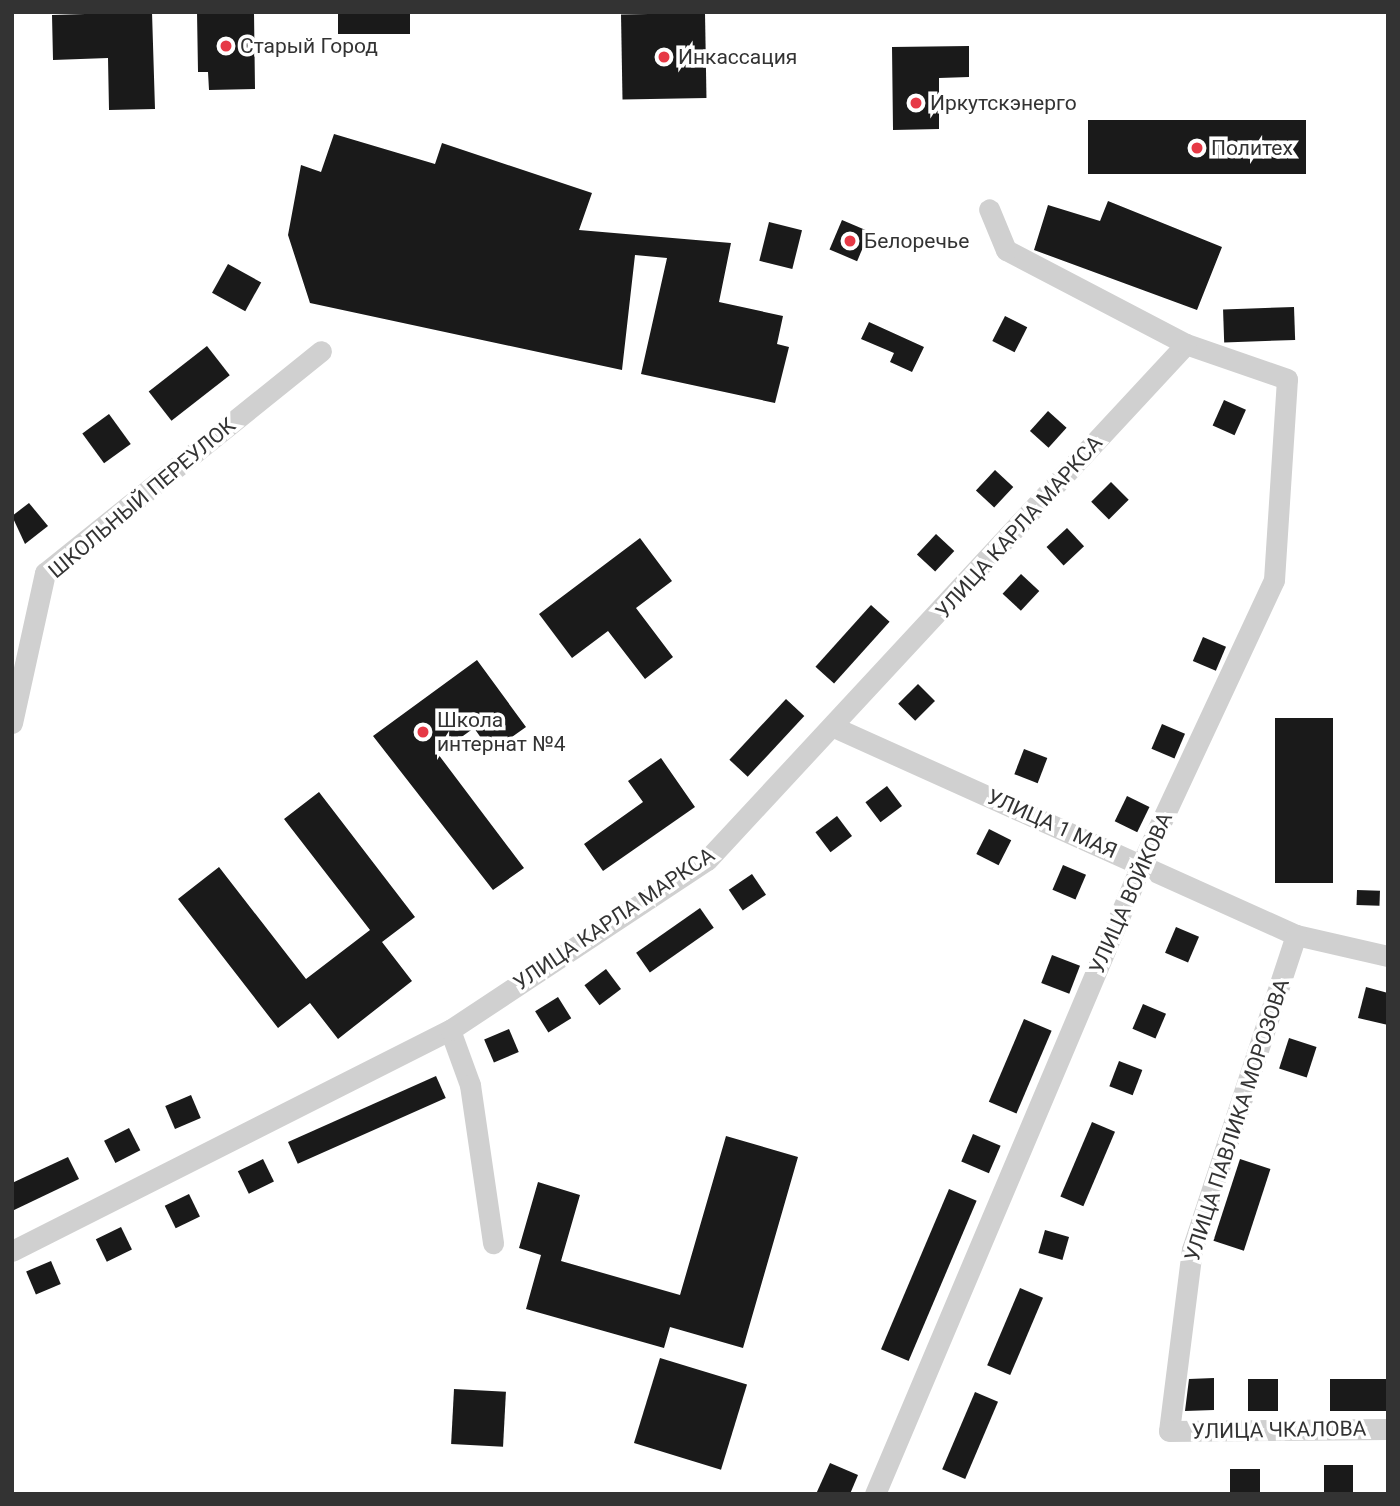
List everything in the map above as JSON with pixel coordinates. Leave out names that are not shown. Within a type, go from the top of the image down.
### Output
[{"type":"street","points":[[989,209],[1006,250],[1186,344]]},
{"type":"street","name":"УЛИЦА КАРЛА МАРКСА","points":[[12,1251],[450,1030],[707,860],[836,728],[1186,344]]},
{"type":"street","name":"УЛИЦА ВОЙКОВА","points":[[875,1494],[1142,863],[1274,580],[1287,379],[1186,344]]},
{"type":"street","name":"ШКОЛЬНЫЙ ПЕРЕУЛОК","points":[[12,723],[45,573],[321,351]]},
{"type":"street","name":"УЛИЦА 1 МАЯ","points":[[836,728],[1142,863],[1296,935],[1388,956]]},
{"type":"street","name":"УЛИЦА ПАВЛИКА МОРОЗОВА","points":[[1170,1431],[1192,1249],[1296,935]]},
{"type":"street","points":[[450,1030],[470,1085],[493,1243]]},
{"type":"street","name":"УЛИЦА ЧКАЛОВА","points":[[1170,1431],[1388,1429]]},
{"type":"building","points":[[152,12],[155,109],[109,110],[108,58],[53,60],[52,15]]},
{"type":"building","name":"Старый Город","points":[[197,12],[254,12],[255,89],[209,90],[208,72],[198,72]]},
{"type":"building","points":[[338,12],[410,12],[410,34],[338,34]]},
{"type":"building","name":"Инкассация","points":[[705,13],[706,98],[622,99],[621,14]]},
{"type":"building","name":"Иркутскэнерго","points":[[969,46],[969,77],[939,78],[939,129],[893,130],[892,47]]},
{"type":"building","name":"Политех","points":[[1088,120],[1306,120],[1306,174],[1088,174]]},
{"type":"building","points":[[334,134],[435,164],[442,143],[592,193],[579,230],[731,243],[719,302],[783,316],[777,344],[789,347],[775,403],[641,374],[667,258],[635,255],[622,370],[310,303],[288,235],[301,165],[321,172]]},
{"type":"building","points":[[1108,201],[1222,247],[1197,310],[1034,250],[1048,205],[1100,221]]},
{"type":"building","name":"Белоречье","points":[[842,220],[870,232],[857,261],[829,249]]},
{"type":"building","points":[[769,222],[802,230],[792,269],[759,261]]},
{"type":"building","points":[[228,264],[261,282],[245,311],[212,293]]},
{"type":"building","points":[[1294,307],[1295,340],[1224,342],[1223,309]]},
{"type":"building","points":[[1005,316],[1027,327],[1015,352],[992,341]]},
{"type":"building","points":[[869,322],[924,347],[912,372],[890,362],[894,353],[861,339]]},
{"type":"building","points":[[207,346],[230,375],[171,421],[149,392]]},
{"type":"building","points":[[1224,400],[1246,410],[1235,435],[1213,426]]},
{"type":"building","points":[[1048,411],[1067,428],[1049,448],[1030,431]]},
{"type":"building","points":[[109,414],[131,444],[104,463],[82,433]]},
{"type":"building","points":[[995,470],[1013,487],[994,508],[976,490]]},
{"type":"building","points":[[1111,482],[1129,500],[1109,519],[1091,502]]},
{"type":"building","points":[[29,503],[48,526],[25,544],[12,516]]},
{"type":"building","points":[[1067,528],[1084,546],[1064,565],[1047,547]]},
{"type":"building","points":[[936,534],[954,551],[935,572],[917,554]]},
{"type":"building","points":[[640,538],[672,581],[636,608],[673,657],[645,679],[608,631],[572,658],[539,614]]},
{"type":"building","points":[[1021,574],[1039,591],[1021,611],[1003,594]]},
{"type":"building","points":[[871,605],[890,622],[834,683],[815,667]]},
{"type":"building","points":[[1203,637],[1226,647],[1216,671],[1193,661]]},
{"type":"building","name":"Школа интернат №4","points":[[477,660],[526,727],[491,752],[474,728],[438,754],[524,868],[493,890],[373,736]]},
{"type":"building","points":[[918,684],[935,701],[915,721],[898,704]]},
{"type":"building","points":[[786,699],[804,716],[748,777],[729,760]]},
{"type":"building","points":[[1275,718],[1333,718],[1333,883],[1275,883]]},
{"type":"building","points":[[1162,724],[1185,734],[1174,759],[1151,749]]},
{"type":"building","points":[[1024,749],[1047,758],[1038,783],[1014,774]]},
{"type":"building","points":[[661,758],[695,807],[603,871],[584,844],[643,802],[628,781]]},
{"type":"building","points":[[887,786],[902,806],[880,822],[865,802]]},
{"type":"building","points":[[319,792],[415,917],[382,942],[412,981],[338,1039],[310,1003],[278,1028],[178,899],[219,867],[306,979],[370,930],[284,819]]},
{"type":"building","points":[[1127,796],[1149,807],[1137,832],[1115,821]]},
{"type":"building","points":[[837,816],[852,836],[830,852],[815,832]]},
{"type":"building","points":[[989,829],[1011,840],[999,865],[976,854]]},
{"type":"building","points":[[1063,865],[1086,875],[1075,900],[1052,890]]},
{"type":"building","points":[[752,874],[766,895],[743,910],[729,890]]},
{"type":"building","points":[[1357,890],[1380,891],[1379,906],[1356,905]]},
{"type":"building","points":[[700,908],[714,928],[650,972],[636,953]]},
{"type":"building","points":[[1176,927],[1199,937],[1188,963],[1165,953]]},
{"type":"building","points":[[1052,955],[1080,966],[1069,994],[1041,983]]},
{"type":"building","points":[[606,969],[621,989],[599,1005],[584,985]]},
{"type":"building","points":[[1366,987],[1388,993],[1388,1025],[1358,1018]]},
{"type":"building","points":[[558,997],[571,1018],[548,1033],[535,1011]]},
{"type":"building","points":[[1143,1004],[1166,1014],[1155,1039],[1132,1029]]},
{"type":"building","points":[[1024,1019],[1052,1031],[1016,1114],[989,1102]]},
{"type":"building","points":[[509,1029],[519,1052],[494,1063],[484,1040]]},
{"type":"building","points":[[1289,1038],[1317,1047],[1307,1077],[1279,1068]]},
{"type":"building","points":[[1119,1061],[1142,1070],[1133,1095],[1109,1086]]},
{"type":"building","points":[[436,1076],[446,1098],[298,1164],[288,1142]]},
{"type":"building","points":[[191,1095],[201,1118],[175,1129],[165,1106]]},
{"type":"building","points":[[1092,1122],[1115,1132],[1083,1206],[1060,1197]]},
{"type":"building","points":[[129,1128],[140,1150],[115,1163],[104,1141]]},
{"type":"building","points":[[973,1134],[1001,1146],[989,1173],[961,1162]]},
{"type":"building","points":[[726,1136],[798,1157],[743,1348],[670,1327],[664,1348],[526,1309],[541,1255],[519,1248],[538,1182],[580,1195],[561,1261],[680,1295]]},
{"type":"building","points":[[68,1157],[79,1179],[12,1211],[12,1183]]},
{"type":"building","points":[[263,1159],[274,1181],[249,1194],[238,1171]]},
{"type":"building","points":[[1240,1159],[1270,1169],[1244,1251],[1213,1241]]},
{"type":"building","points":[[949,1189],[977,1201],[909,1361],[881,1349]]},
{"type":"building","points":[[189,1194],[200,1216],[176,1228],[165,1206]]},
{"type":"building","points":[[121,1227],[132,1249],[107,1262],[96,1239]]},
{"type":"building","points":[[1045,1230],[1069,1237],[1062,1260],[1038,1253]]},
{"type":"building","points":[[51,1261],[61,1284],[36,1295],[26,1272]]},
{"type":"building","points":[[1020,1288],[1043,1298],[1010,1375],[987,1365]]},
{"type":"building","points":[[660,1358],[747,1385],[721,1470],[634,1443]]},
{"type":"building","points":[[1214,1378],[1214,1410],[1185,1411],[1189,1379]]},
{"type":"building","points":[[1248,1379],[1278,1379],[1278,1411],[1248,1411]]},
{"type":"building","points":[[1330,1379],[1388,1379],[1388,1411],[1330,1411]]},
{"type":"building","points":[[454,1389],[506,1392],[503,1447],[451,1444]]},
{"type":"building","points":[[975,1392],[998,1402],[965,1479],[942,1469]]},
{"type":"building","points":[[830,1463],[858,1475],[850,1494],[816,1494]]},
{"type":"building","points":[[1324,1465],[1353,1465],[1353,1494],[1324,1494]]},
{"type":"building","points":[[1230,1469],[1260,1469],[1260,1494],[1230,1494]]},
{"type":"place","name":"Старый Город","points":[[226,46]]},
{"type":"place","name":"Инкассация","points":[[664,57]]},
{"type":"place","name":"Иркутскэнерго","points":[[916,103]]},
{"type":"place","name":"Политех","points":[[1197,148]]},
{"type":"place","name":"Белоречье","points":[[850,241]]},
{"type":"place","name":"Школа интернат №4","points":[[423,732]]}]
